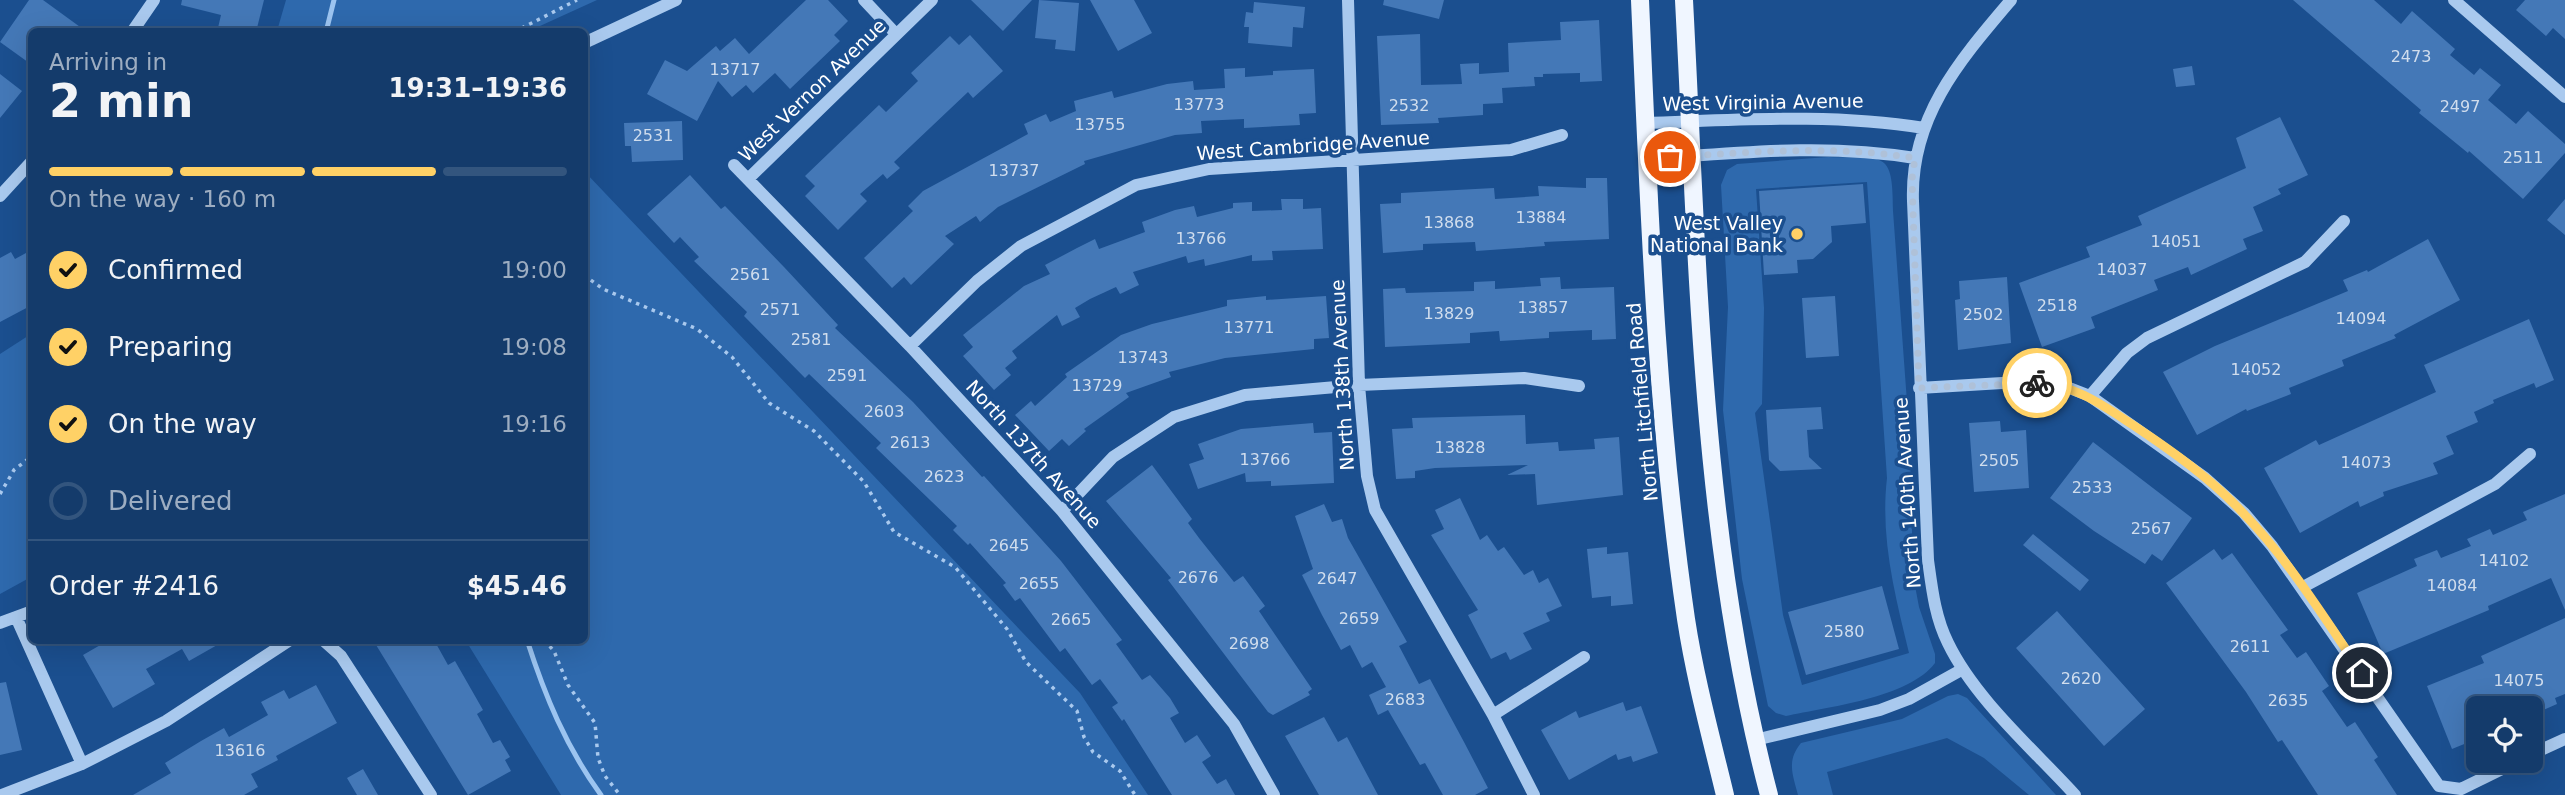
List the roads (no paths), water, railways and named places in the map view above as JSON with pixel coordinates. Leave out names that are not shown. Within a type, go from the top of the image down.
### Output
[{"type":"main road","name":"North Litchfield Road","points":[[1640,0],[1658,369],[1667,466],[1687,621],[1725,795]]},
{"type":"main road","points":[[1684,0],[1715,493],[1734,628],[1755,740],[1769,795]]},
{"type":"street","points":[[135,28],[154,0]]},
{"type":"street","points":[[588,41],[676,0]]},
{"type":"street","points":[[864,0],[896,34]]},
{"type":"street","name":"West Vernon Avenue","points":[[748,179],[932,0]]},
{"type":"street","name":"North 138th Avenue","points":[[1348,0],[1359,385],[1367,477],[1374,510],[1493,715],[1534,795]]},
{"type":"street","name":"North 140th Avenue","points":[[2011,0],[1947,79],[1932,104],[1915,158],[1912,179],[1919,388],[1931,587],[1937,615],[1948,643],[1963,669],[1989,704],[2076,795]]},
{"type":"street","points":[[2454,0],[2565,97]]},
{"type":"street","name":"West Virginia Avenue","points":[[1645,123],[1802,117],[1869,119],[1924,128]]},
{"type":"street","name":"West Cambridge Avenue","points":[[910,346],[977,281],[1021,246],[1136,185],[1209,169],[1511,150],[1562,135]]},
{"type":"street","points":[[1647,159],[1803,148],[1868,150],[1915,158]]},
{"type":"street","name":"North 137th Avenue","points":[[734,164],[910,346],[1062,511],[1234,724],[1274,795]]},
{"type":"street","points":[[0,196],[28,165]]},
{"type":"street","points":[[2090,396],[2127,353],[2147,338],[2305,262],[2344,221]]},
{"type":"street","points":[[1062,511],[1113,457],[1174,417],[1245,395],[1359,385],[1524,378],[1579,386]]},
{"type":"street","points":[[1919,388],[2019,382],[2055,384],[2090,396],[2152,438],[2244,513],[2303,587],[2438,786],[2461,789],[2494,773]]},
{"type":"street","points":[[2303,587],[2495,484],[2529,454]]},
{"type":"street","points":[[0,623],[28,612]]},
{"type":"street","points":[[16,617],[28,644]]},
{"type":"street","points":[[28,644],[82,764]]},
{"type":"street","points":[[2,795],[82,764],[166,721],[284,644]]},
{"type":"street","points":[[327,644],[341,656],[431,795]]},
{"type":"street","points":[[1493,715],[1584,657]]},
{"type":"street","points":[[1755,740],[1880,710],[1909,699],[1963,669]]},
{"type":"street","points":[[2543,749],[2565,739]]},
{"type":"waterway","points":[[327,28],[334,0]]},
{"type":"waterway","points":[[528,644],[558,720],[577,758],[601,795]]},
{"type":"place","name":"West Valley National Bank","points":[[1797,234]]}]
